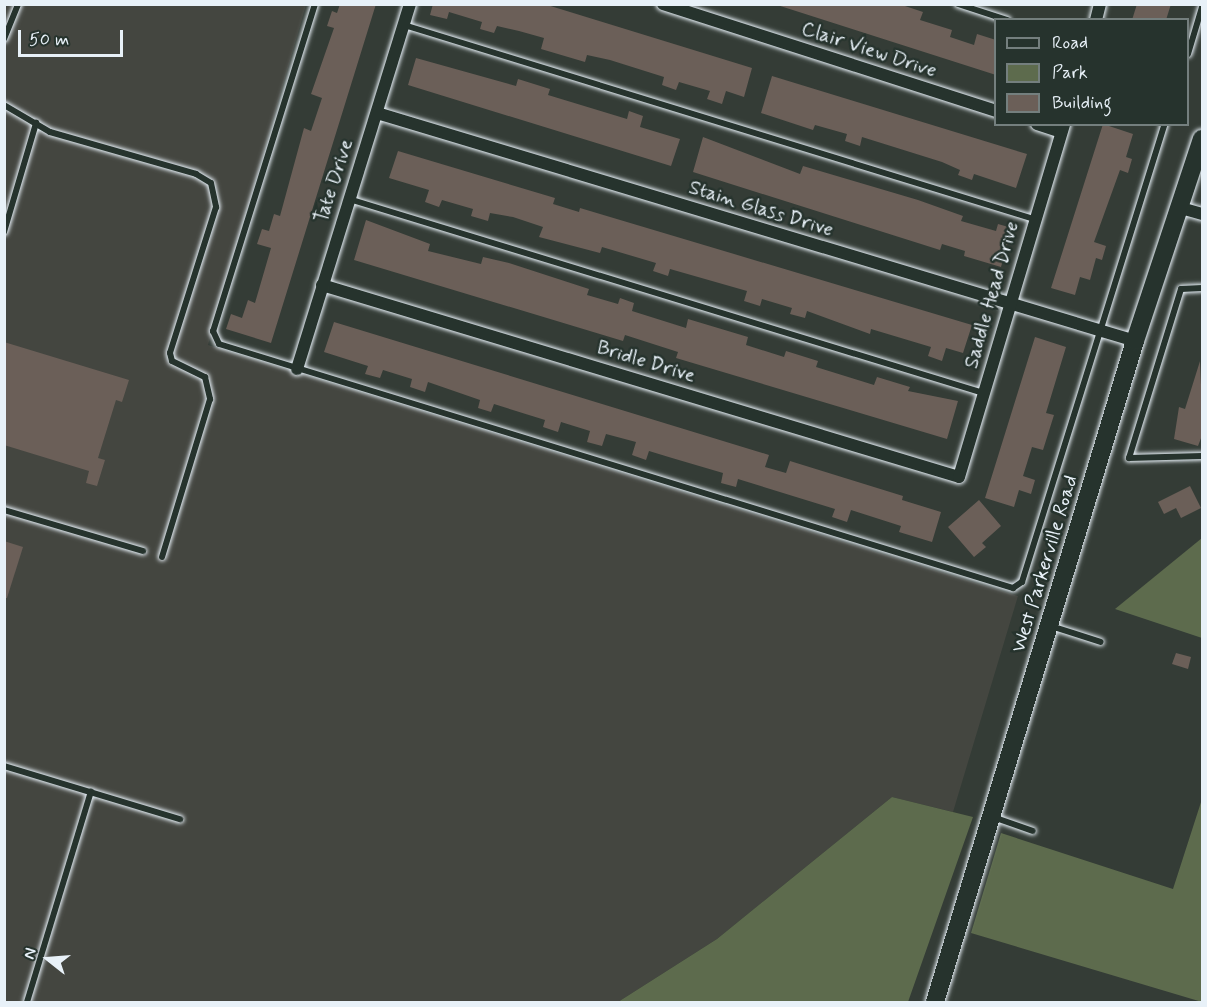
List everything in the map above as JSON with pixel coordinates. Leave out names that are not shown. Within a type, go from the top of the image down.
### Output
[{"type":"main road","name":"West Parkerville Road","points":[[935,1002],[993,817],[1135,341],[1203,139]]},
{"type":"street","name":"Tate Drive","points":[[297,369],[410,4]]},
{"type":"street","name":"Clair View Drive","points":[[663,4],[994,110]]},
{"type":"street","name":"Stain Glass Drive","points":[[377,113],[1135,341]]},
{"type":"street","name":"Saddle Head Drive","points":[[959,477],[1062,128]]},
{"type":"street","points":[[1181,208],[1203,214]]},
{"type":"street","name":"Bridle Drive","points":[[322,285],[959,477]]},
{"type":"lane","points":[[4,39],[18,4]]},
{"type":"lane","points":[[315,4],[213,332],[219,344],[1013,588],[1022,582],[1164,126]]},
{"type":"lane","points":[[958,4],[1001,18]]},
{"type":"lane","points":[[1189,51],[1203,7]]},
{"type":"lane","points":[[404,25],[1034,219]]},
{"type":"lane","points":[[4,105],[68,138],[207,178],[214,192],[216,207],[170,353],[172,361],[205,377],[210,399],[162,557]]},
{"type":"lane","points":[[4,232],[36,123]]},
{"type":"lane","points":[[348,199],[983,393]]},
{"type":"lane","points":[[1203,288],[1181,290],[1129,458],[1203,456]]},
{"type":"lane","points":[[4,510],[143,551]]},
{"type":"lane","points":[[1050,626],[1101,642]]},
{"type":"lane","points":[[4,766],[180,819]]},
{"type":"lane","points":[[27,1002],[91,792]]},
{"type":"lane","points":[[993,817],[1033,831]]},
{"type":"shaded area","points":[[5,5],[306,5],[208,345],[1018,596],[953,812],[892,797],[717,939],[618,1002],[5,1002]]},
{"type":"green space","points":[[1202,538],[1202,638],[1115,609]]},
{"type":"green space","points":[[892,797],[973,817],[908,1002],[618,1002],[717,939]]},
{"type":"green space","points":[[1202,799],[1202,1002],[971,933],[1001,833],[1173,889]]},
{"type":"building","points":[[340,4],[376,4],[271,343],[226,329],[231,314],[242,318],[248,300],[255,303],[271,248],[257,244],[262,229],[269,231],[274,214],[280,216],[304,128],[311,131],[322,98],[311,94],[334,28],[327,26],[332,11],[337,13]]},
{"type":"building","points":[[433,4],[544,4],[752,68],[744,97],[726,91],[722,104],[707,99],[710,91],[679,82],[676,90],[662,85],[664,77],[610,60],[587,55],[585,62],[541,49],[544,38],[497,26],[494,33],[480,29],[482,22],[449,12],[447,19],[430,15]]},
{"type":"building","points":[[774,4],[899,4],[923,12],[920,20],[952,30],[950,37],[974,45],[977,34],[994,39],[994,74]]},
{"type":"building","points":[[1137,4],[1171,4],[1167,18],[1133,18]]},
{"type":"building","points":[[416,58],[516,86],[518,79],[550,89],[548,95],[627,119],[629,111],[643,116],[640,127],[680,139],[671,166],[408,85]]},
{"type":"building","points":[[772,76],[1027,154],[1016,188],[974,174],[972,180],[958,175],[960,170],[942,162],[862,137],[860,146],[845,141],[847,134],[815,125],[813,130],[761,113]]},
{"type":"building","points":[[1102,126],[1133,134],[1126,157],[1132,159],[1128,173],[1120,170],[1094,242],[1106,246],[1102,260],[1096,258],[1090,280],[1080,277],[1075,295],[1051,288]]},
{"type":"building","points":[[703,137],[800,174],[803,166],[918,200],[963,216],[961,221],[996,231],[998,224],[1012,228],[1001,267],[964,256],[965,251],[942,244],[940,250],[693,172]]},
{"type":"building","points":[[398,151],[555,198],[553,204],[579,212],[580,208],[972,325],[963,353],[946,348],[942,361],[928,356],[931,347],[871,329],[870,334],[807,311],[805,318],[790,314],[792,308],[762,299],[760,306],[744,301],[747,291],[670,269],[668,276],[653,271],[656,263],[602,247],[600,253],[539,237],[543,227],[513,217],[490,213],[488,221],[471,216],[473,209],[442,200],[439,207],[425,202],[429,190],[389,178]]},
{"type":"building","points":[[366,220],[430,244],[428,251],[481,264],[483,257],[509,263],[589,289],[587,295],[618,304],[620,298],[634,303],[632,311],[686,328],[688,319],[748,337],[746,345],[784,357],[786,351],[818,361],[816,367],[874,385],[877,377],[910,387],[908,391],[958,401],[947,439],[676,358],[678,352],[625,335],[623,341],[354,260]]},
{"type":"building","points":[[334,322],[769,455],[765,467],[786,473],[790,461],[903,496],[902,500],[941,512],[932,542],[899,532],[901,526],[851,510],[847,522],[832,517],[835,509],[738,479],[736,487],[721,483],[723,473],[649,451],[646,460],[632,455],[636,442],[606,434],[602,446],[587,442],[590,431],[561,422],[558,432],[543,427],[545,420],[494,404],[491,412],[478,408],[480,400],[428,382],[425,392],[410,387],[412,379],[383,370],[380,378],[365,374],[368,366],[324,352]]},
{"type":"building","points":[[1035,337],[1066,347],[1046,413],[1054,415],[1043,450],[1032,447],[1023,476],[1035,480],[1031,494],[1019,490],[1014,507],[985,498]]},
{"type":"building","points":[[4,342],[129,380],[122,402],[116,400],[98,458],[105,460],[97,486],[86,483],[89,471],[4,445]]},
{"type":"building","points":[[1200,361],[1203,433],[1198,446],[1174,439],[1179,407],[1185,409]]},
{"type":"building","points":[[1190,486],[1201,508],[1181,518],[1176,508],[1164,514],[1158,502]]},
{"type":"building","points":[[979,500],[1001,526],[982,543],[986,547],[974,557],[948,527]]},
{"type":"building","points":[[4,541],[23,547],[7,598],[4,598]]},
{"type":"building","points":[[1176,653],[1191,657],[1188,669],[1172,664]]}]
